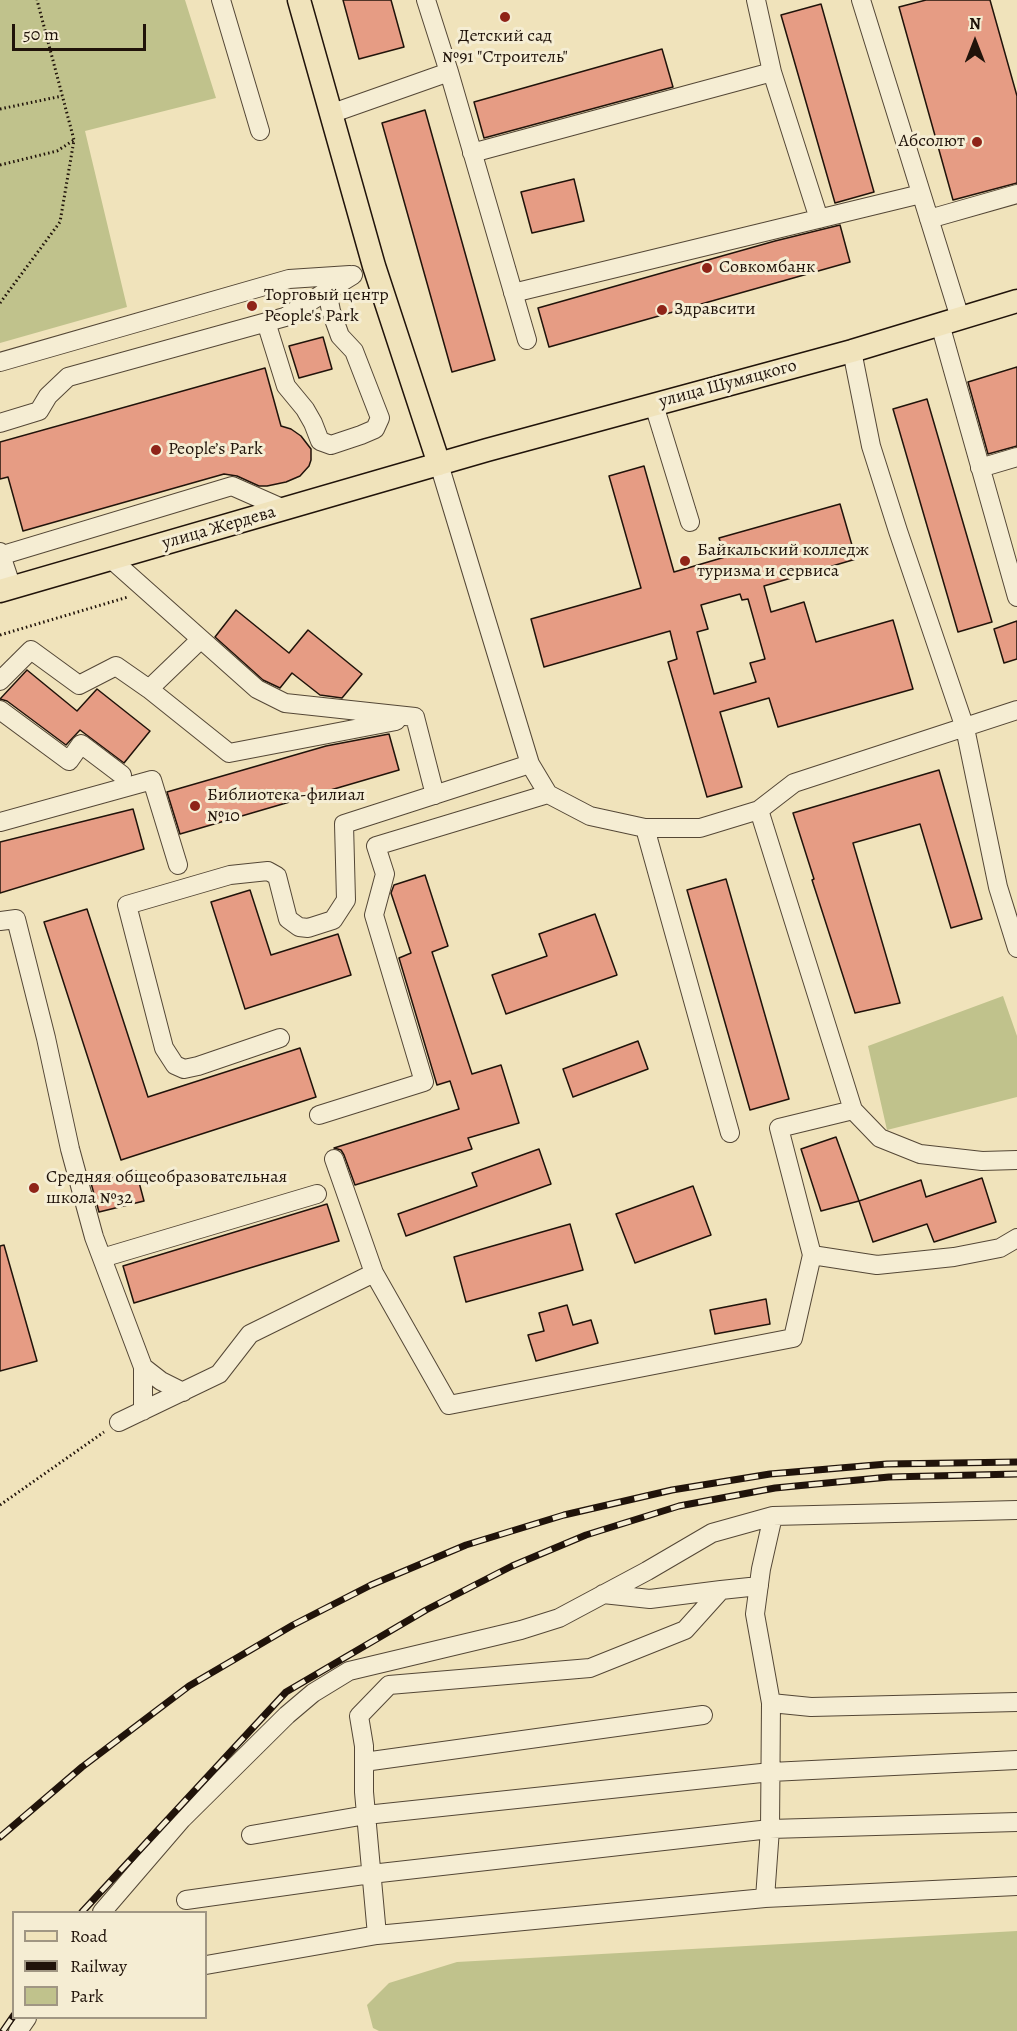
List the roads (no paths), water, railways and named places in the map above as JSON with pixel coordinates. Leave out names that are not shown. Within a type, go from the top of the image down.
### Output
[{"type":"main road","points":[[299,0],[374,266],[438,464]]},
{"type":"main road","name":"улица Шумяцкого","points":[[438,464],[852,351],[1017,301]]},
{"type":"main road","name":"улица Жердева","points":[[6,590],[438,464]]},
{"type":"street","points":[[221,0],[260,131]]},
{"type":"street","points":[[426,0],[527,340]]},
{"type":"street","points":[[756,0],[772,72],[819,219]]},
{"type":"street","points":[[861,0],[929,219],[980,468],[1017,597]]},
{"type":"street","points":[[330,114],[449,72]]},
{"type":"street","points":[[472,153],[772,72]]},
{"type":"street","points":[[513,293],[921,194]]},
{"type":"street","points":[[929,219],[1017,194]]},
{"type":"street","points":[[0,423],[39,411],[48,396],[68,377],[285,317],[353,275],[374,266]]},
{"type":"street","points":[[0,362],[289,279],[353,275]]},
{"type":"street","points":[[266,322],[286,386],[309,416],[320,441],[331,445],[375,429],[380,418],[354,351],[340,336],[327,291]]},
{"type":"street","points":[[852,351],[871,446],[965,729],[998,887],[1017,948]]},
{"type":"street","points":[[654,405],[690,522]]},
{"type":"street","points":[[980,468],[1017,457]]},
{"type":"street","points":[[438,464],[530,764],[548,794],[590,816],[645,828],[700,828],[759,810],[794,783],[1017,711]]},
{"type":"street","points":[[6,590],[0,554],[232,486],[284,508]]},
{"type":"street","points":[[111,559],[257,689],[285,703],[415,717]]},
{"type":"street","points":[[148,689],[201,639]]},
{"type":"street","points":[[0,681],[31,650],[79,685],[116,666],[229,753],[415,717]]},
{"type":"street","points":[[0,710],[69,761],[81,744],[122,775]]},
{"type":"street","points":[[415,717],[435,795]]},
{"type":"street","points":[[280,1038],[198,1066],[184,1069],[175,1065],[164,1048],[127,905],[230,875],[268,871],[277,876],[288,919],[299,927],[308,928],[333,920],[346,900],[344,824],[530,764]]},
{"type":"street","points":[[0,822],[152,780],[178,866]]},
{"type":"street","points":[[319,1115],[424,1082],[374,915],[385,874],[376,846],[548,794]]},
{"type":"street","points":[[759,810],[853,1110],[880,1138],[920,1154],[982,1161],[1017,1160]]},
{"type":"street","points":[[645,828],[730,1133]]},
{"type":"street","points":[[0,921],[16,919],[46,1038],[70,1149],[94,1237],[143,1366],[143,1411]]},
{"type":"street","points":[[333,1158],[374,1273],[449,1405],[794,1338],[812,1255],[779,1128],[853,1110]]},
{"type":"street","points":[[102,1258],[317,1194]]},
{"type":"street","points":[[812,1255],[877,1265],[1000,1248],[1017,1238]]},
{"type":"street","points":[[119,1422],[219,1374],[250,1334],[374,1273]]},
{"type":"street","points":[[143,1366],[161,1381],[183,1392]]},
{"type":"street","points":[[103,1911],[182,1819],[287,1714],[313,1693],[349,1671],[521,1630],[559,1618],[711,1533],[773,1516],[1017,1510]]},
{"type":"street","points":[[765,1898],[770,1829],[771,1703],[755,1614],[773,1516]]},
{"type":"street","points":[[603,1594],[650,1599],[759,1586]]},
{"type":"street","points":[[377,1935],[366,1815],[364,1746],[359,1716],[389,1685],[590,1668],[685,1630],[721,1590]]},
{"type":"street","points":[[771,1703],[811,1707],[1017,1702]]},
{"type":"street","points":[[364,1762],[703,1715]]},
{"type":"street","points":[[251,1835],[366,1815],[771,1772],[1017,1760]]},
{"type":"street","points":[[186,1900],[371,1874],[770,1829],[1017,1822]]},
{"type":"street","points":[[207,1965],[377,1935],[765,1898],[1017,1886]]},
{"type":"railway","points":[[0,1837],[82,1767],[189,1686],[293,1625],[371,1585],[466,1545],[564,1515],[672,1490],[770,1474],[887,1464],[1017,1462]]},
{"type":"railway","points":[[83,1911],[286,1692],[426,1610],[512,1566],[586,1535],[679,1506],[775,1488],[889,1477],[1017,1474]]},
{"type":"railway","points":[[3,2031],[12,2018]]},
{"type":"place","name":"Детский сад №91 \"Строитель\"","points":[[505,17]]},
{"type":"place","name":"Абсолют","points":[[977,142]]},
{"type":"place","name":"Совкомбанк","points":[[707,268]]},
{"type":"place","name":"Торговый центр People's Park","points":[[252,306]]},
{"type":"place","name":"Здравсити","points":[[662,310]]},
{"type":"place","name":"People’s Park","points":[[156,450]]},
{"type":"place","name":"Байкальский колледж туризма и сервиса","points":[[685,561]]},
{"type":"place","name":"Библиотека-филиал №10","points":[[195,806]]},
{"type":"place","name":"Средняя общеобразовательная школа №32","points":[[34,1188]]}]
